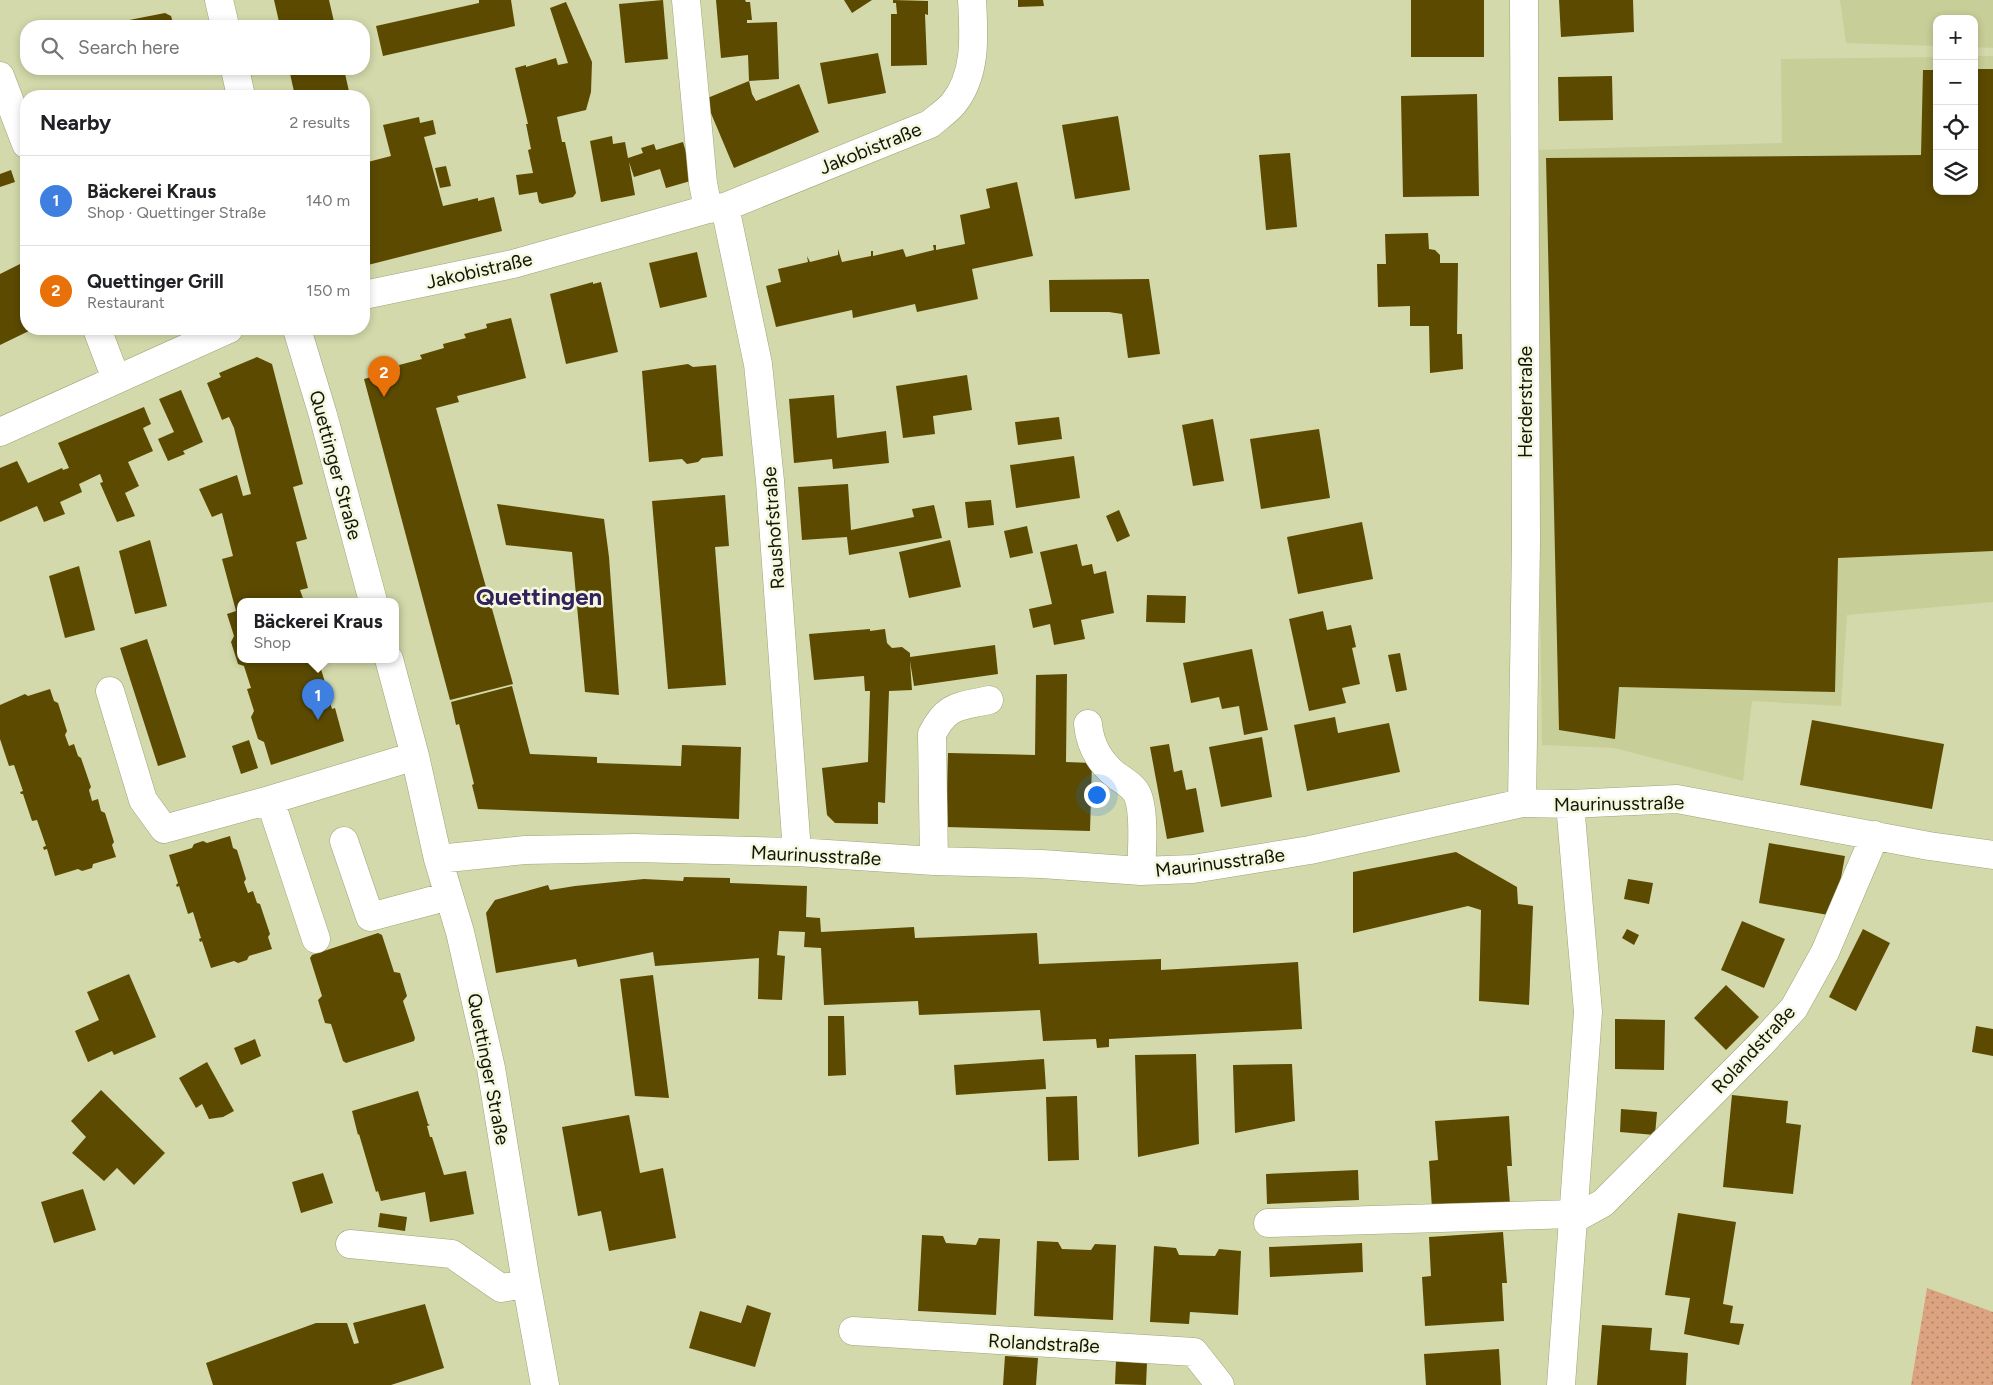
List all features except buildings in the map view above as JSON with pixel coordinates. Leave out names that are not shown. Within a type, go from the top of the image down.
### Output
[{"type":"street","points":[[219,0],[224,20]]},
{"type":"street","points":[[686,0],[703,183],[717,208]]},
{"type":"street","name":"Jakobistraße","points":[[370,295],[513,264],[717,208],[930,124],[953,104],[964,86],[973,56],[972,0]]},
{"type":"street","name":"Herderstraße","points":[[1522,804],[1526,543],[1524,0]]},
{"type":"street","points":[[236,75],[240,90]]},
{"type":"street","points":[[0,76],[20,128]]},
{"type":"street","name":"Raushofstraße","points":[[717,208],[758,364],[770,480],[797,852]]},
{"type":"street","points":[[99,335],[116,379]]},
{"type":"street","points":[[0,432],[215,335]]},
{"type":"street","name":"Quettinger Straße","points":[[299,335],[323,415],[373,598]]},
{"type":"street","name":"Quettinger Straße","points":[[390,663],[415,756],[438,859],[460,932],[491,1068],[526,1284],[545,1385]]},
{"type":"street","points":[[110,691],[143,800],[164,829],[270,800],[415,756]]},
{"type":"street","points":[[934,861],[932,734],[940,719],[952,709],[989,700]]},
{"type":"street","points":[[1088,724],[1089,736],[1098,758],[1131,786],[1138,796],[1142,829],[1141,871]]},
{"type":"street","name":"Maurinusstraße","points":[[438,859],[535,850],[634,848],[797,852],[934,861],[1042,864],[1141,871],[1193,869],[1310,850],[1522,804],[1570,804],[1677,799],[1929,846],[1993,855]]},
{"type":"street","points":[[270,800],[316,939]]},
{"type":"street","points":[[1561,1385],[1588,1012],[1570,804]]},
{"type":"street","name":"Rolandstraße","points":[[1574,1216],[1603,1203],[1760,1045],[1794,1008],[1825,952],[1875,835]]},
{"type":"street","points":[[344,841],[370,917],[449,896]]},
{"type":"street","points":[[1268,1223],[1574,1216]]},
{"type":"street","points":[[350,1244],[452,1254],[501,1288],[526,1284]]},
{"type":"street","name":"Rolandstraße","points":[[853,1331],[1194,1352],[1220,1385]]},
{"type":"shaded area","points":[[1840,0],[1993,0],[1993,48],[1978,47],[1978,15],[1933,15],[1933,46],[1846,43]]},
{"type":"shaded area","points":[[1978,56],[1993,56],[1993,602],[1847,615],[1841,706],[1752,701],[1743,781],[1614,748],[1542,745],[1534,150],[1782,143],[1781,59],[1933,57],[1933,195],[1978,195]]},
{"type":"shaded area","points":[[1927,1288],[1993,1312],[1993,1385],[1911,1385]]},
{"type":"place","name":"Quettinger Grill","points":[[384,397]]},
{"type":"place","name":"Bäckerei Kraus","points":[[318,720]]},
{"type":"district","name":"Quettingen","points":[[539,597]]}]
